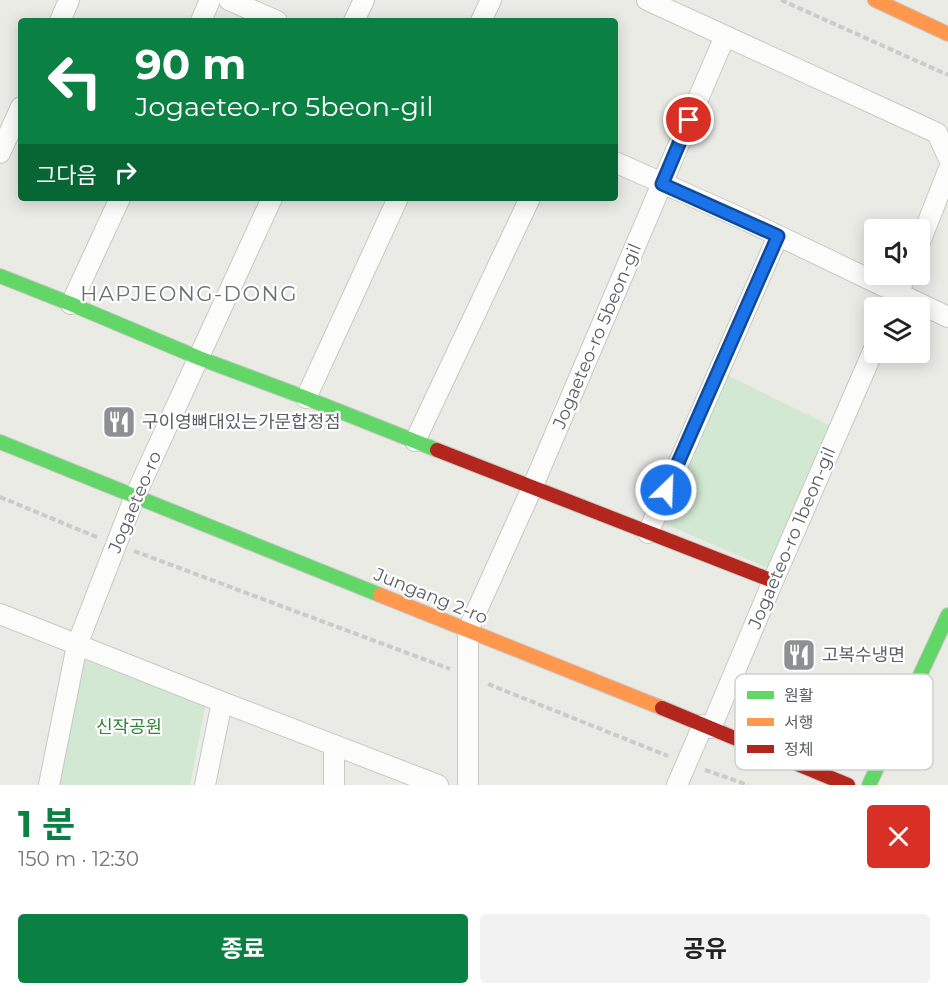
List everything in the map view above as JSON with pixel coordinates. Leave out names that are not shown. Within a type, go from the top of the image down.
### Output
[{"type":"street","points":[[61,18],[69,0]]},
{"type":"street","points":[[202,18],[210,0]]},
{"type":"street","points":[[229,0],[270,18]]},
{"type":"street","points":[[355,18],[363,0]]},
{"type":"street","points":[[482,18],[491,0]]},
{"type":"street","points":[[646,0],[937,133],[948,157]]},
{"type":"street","points":[[875,0],[948,34]]},
{"type":"street","name":"Jogaeteo-ro 5beon-gil","points":[[468,630],[532,488],[725,36]]},
{"type":"street","points":[[0,153],[18,113]]},
{"type":"street","points":[[618,163],[778,236],[889,297]]},
{"type":"street","points":[[929,219],[948,171]]},
{"type":"street","points":[[71,304],[119,201]]},
{"type":"street","name":"Jogaeteo-ro","points":[[49,785],[77,645],[135,496],[271,201]]},
{"type":"street","points":[[306,398],[397,201]]},
{"type":"street","points":[[416,441],[529,201]]},
{"type":"street","points":[[648,533],[778,236]]},
{"type":"street","points":[[0,276],[199,358],[773,581]]},
{"type":"street","points":[[930,311],[948,317]]},
{"type":"street","name":"Jogaeteo-ro 1beon-gil","points":[[677,785],[707,726],[773,581],[868,363]]},
{"type":"street","name":"Jungang 2-ro","points":[[0,442],[735,738]]},
{"type":"street","points":[[0,614],[438,785]]},
{"type":"street","points":[[921,674],[948,615]]},
{"type":"street","points":[[468,630],[468,785]]},
{"type":"street","points":[[205,785],[222,702]]},
{"type":"street","points":[[334,745],[334,785]]},
{"type":"street","name":"Jungang 2-ro","points":[[812,770],[848,785]]},
{"type":"street","points":[[869,785],[876,770]]},
{"type":"path","points":[[781,0],[948,75]]},
{"type":"path","points":[[0,497],[116,544],[468,675],[686,764],[747,785]]},
{"type":"green space","points":[[727,375],[831,426],[770,569],[663,523]]},
{"type":"green space","name":"신작공원","points":[[83,652],[208,692],[190,785],[60,785]]},
{"type":"traffic: fast","points":[[0,276],[199,358],[437,450]]},
{"type":"traffic: fast","points":[[0,442],[380,595]]},
{"type":"traffic: fast","points":[[921,674],[948,615]]},
{"type":"traffic: fast","points":[[869,785],[876,770]]},
{"type":"traffic: slow","points":[[875,0],[948,34]]},
{"type":"traffic: slow","points":[[380,595],[662,708]]},
{"type":"traffic: jam","points":[[437,450],[773,581]]},
{"type":"traffic: jam","points":[[662,708],[735,738]]},
{"type":"traffic: jam","points":[[812,770],[848,785]]},
{"type":"place","name":"구이영뼈대있는가문합정점","points":[[119,422]]},
{"type":"place","name":"고복수냉면","points":[[799,655]]},
{"type":"district","name":"HAPJEONG-DONG","points":[[189,293]]},
{"type":"route","points":[[666,490],[778,236],[662,184],[689,120]]}]
